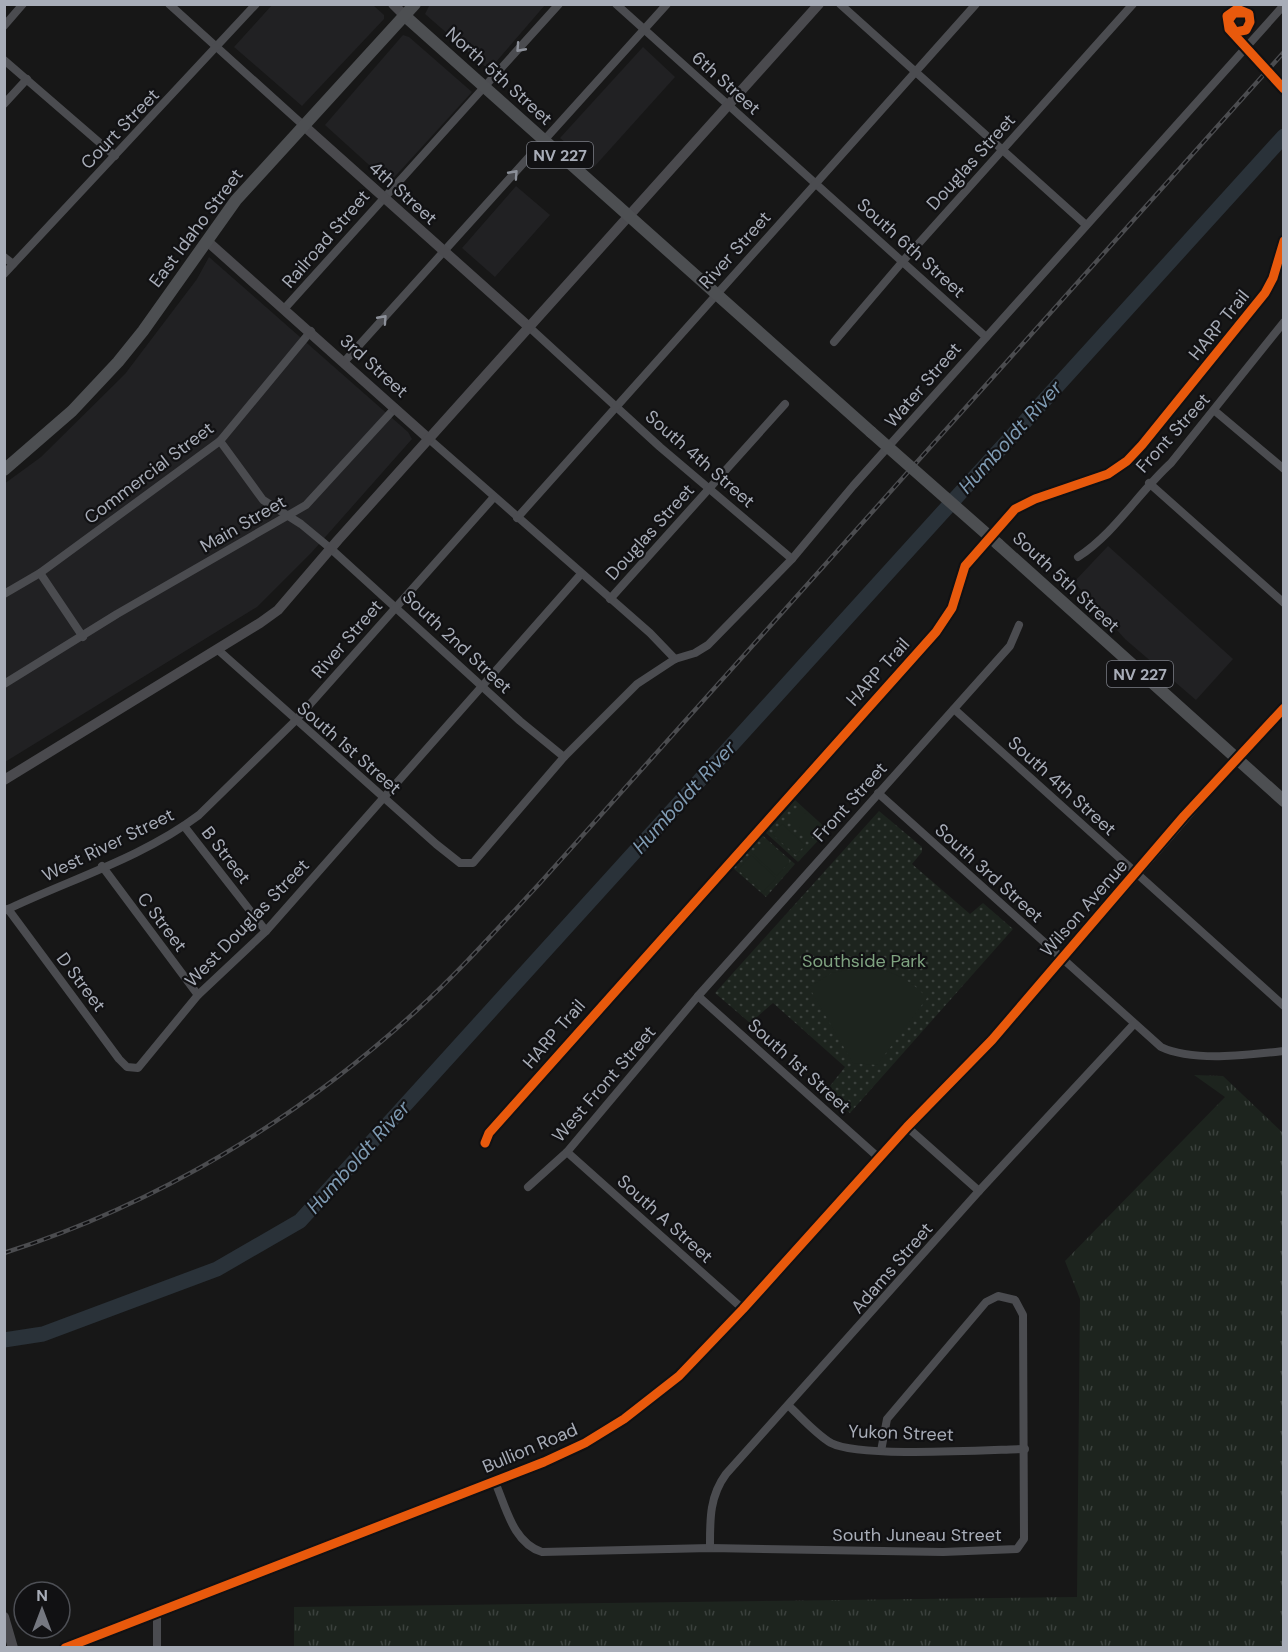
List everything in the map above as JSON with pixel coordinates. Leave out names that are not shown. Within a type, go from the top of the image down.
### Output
[{"type":"main road","name":"East Idaho Street","points":[[4,470],[72,411],[118,362],[143,331],[236,200],[415,4]]},
{"type":"main road","name":"North 5th Street","points":[[405,16],[715,295]]},
{"type":"main road","name":"South 5th Street","points":[[715,295],[998,544],[1235,760],[1284,801]]},
{"type":"street","points":[[4,26],[23,4]]},
{"type":"street","name":"4th Street","points":[[169,4],[616,405]]},
{"type":"street","name":"Court Street","points":[[4,274],[256,4]]},
{"type":"street","name":"North 5th Street","points":[[393,4],[405,16]]},
{"type":"street","name":"Railroad Street","points":[[285,308],[559,4]]},
{"type":"street","name":"6th Street","points":[[616,4],[815,183]]},
{"type":"street","points":[[344,362],[667,4]]},
{"type":"street","points":[[4,780],[278,610],[330,548],[819,4]]},
{"type":"street","points":[[840,4],[1086,225]]},
{"type":"street","name":"River Street","points":[[517,518],[976,4]]},
{"type":"street","name":"Douglas Street","points":[[834,342],[903,261],[1133,4]]},
{"type":"street","name":"Water Street","points":[[465,864],[473,863],[480,856],[564,757],[637,684],[675,659],[695,653],[708,645],[792,559],[986,337],[1284,5]]},
{"type":"street","points":[[4,60],[115,156]]},
{"type":"street","points":[[4,104],[27,79]]},
{"type":"street","name":"South 6th Street","points":[[815,183],[986,337]]},
{"type":"street","name":"3rd Street","points":[[207,241],[311,331],[517,518]]},
{"type":"street","points":[[4,257],[13,264]]},
{"type":"street","name":"Front Street","points":[[1078,556],[1100,543],[1149,483],[1171,464],[1284,322]]},
{"type":"street","name":"Commercial Street","points":[[4,594],[40,573],[220,441],[311,331]]},
{"type":"street","name":"Douglas Street","points":[[610,599],[785,404]]},
{"type":"street","name":"South 4th Street","points":[[616,405],[709,490],[792,559]]},
{"type":"street","name":"Main Street","points":[[5,683],[160,588],[290,516],[325,487],[395,408]]},
{"type":"street","points":[[1215,411],[1284,469]]},
{"type":"street","name":"South 2nd Street","points":[[220,441],[264,500],[290,516],[330,548],[564,757]]},
{"type":"street","points":[[1149,483],[1284,603]]},
{"type":"street","name":"River Street","points":[[295,721],[494,497]]},
{"type":"street","points":[[517,518],[675,659]]},
{"type":"street","points":[[40,573],[83,637]]},
{"type":"street","name":"Douglas Street","points":[[384,797],[581,574]]},
{"type":"street","name":"Front Street","points":[[698,996],[1010,646],[1019,625]]},
{"type":"street","name":"South 1st Street","points":[[217,649],[295,721],[436,844],[465,864]]},
{"type":"street","name":"Wilson Avenue","points":[[907,1127],[992,1040],[1137,874],[1184,816],[1284,708]]},
{"type":"street","name":"South 4th Street","points":[[954,709],[1284,1006]]},
{"type":"street","name":"West River Street","points":[[6,910],[184,826],[295,721]]},
{"type":"street","name":"South 3rd Street","points":[[878,793],[1161,1047],[1181,1054],[1284,1051]]},
{"type":"street","name":"West Douglas Street","points":[[133,1070],[138,1068],[198,995],[266,931],[384,797]]},
{"type":"street","name":"B Street","points":[[184,826],[266,931]]},
{"type":"street","name":"C Street","points":[[102,866],[198,995]]},
{"type":"street","name":"D Street","points":[[6,910],[119,1059],[133,1070]]},
{"type":"street","name":"South 1st Street","points":[[698,996],[879,1158]]},
{"type":"street","name":"West Front Street","points":[[528,1187],[567,1152],[698,996]]},
{"type":"street","name":"Adams Street","points":[[710,1548],[710,1508],[720,1483],[979,1191],[1134,1024]]},
{"type":"street","points":[[907,1127],[979,1191]]},
{"type":"street","name":"Bullion Road","points":[[65,1647],[495,1482],[585,1443],[646,1404],[679,1376],[743,1309],[907,1127]]},
{"type":"street","name":"South A Street","points":[[567,1152],[743,1309]]},
{"type":"street","name":"South Juneau Street","points":[[495,1482],[519,1536],[532,1549],[542,1552],[710,1548],[943,1552],[1017,1550],[1024,1539],[1025,1449],[1023,1315],[1015,1300],[998,1296],[986,1302],[887,1419],[881,1451]]},
{"type":"street","name":"Yukon Street","points":[[789,1406],[830,1442],[844,1448],[881,1451],[1025,1449]]},
{"type":"street","points":[[158,1613],[158,1647]]},
{"type":"street","points":[[4,1617],[13,1647]]},
{"type":"shaded area","points":[[430,4],[545,5],[489,70],[425,14]]},
{"type":"shaded area","points":[[272,5],[373,5],[384,15],[384,19],[302,106],[234,47]]},
{"type":"shaded area","points":[[403,35],[409,37],[472,92],[389,183],[325,125]]},
{"type":"shaded area","points":[[643,47],[675,77],[594,167],[560,138]]},
{"type":"shaded area","points":[[516,186],[550,215],[495,277],[462,248]]},
{"type":"shaded area","points":[[209,257],[408,432],[412,439],[312,552],[257,607],[5,762],[4,484],[41,457],[125,374],[197,279]]},
{"type":"shaded area","points":[[1108,546],[1233,659],[1196,700],[1125,639],[1074,582]]},
{"type":"green space","points":[[795,800],[828,830],[798,862],[766,833]]},
{"type":"green space","points":[[798,807],[821,827],[811,838],[788,817]]},
{"type":"green space","name":"Southside Park","points":[[879,811],[922,847],[922,852],[912,864],[970,914],[983,903],[1013,929],[850,1113],[826,1091],[845,1067],[773,1003],[750,1023],[715,993]]},
{"type":"green space","points":[[782,824],[805,845],[796,855],[773,835]]},
{"type":"green space","points":[[762,835],[795,864],[766,897],[733,868]]},
{"type":"green space","points":[[766,839],[790,861],[777,876],[752,853]]},
{"type":"green space","points":[[751,855],[776,878],[763,892],[738,870]]},
{"type":"green space","points":[[861,967],[880,969],[897,975],[927,998],[877,1065],[853,1063],[809,987],[832,973]]},
{"type":"green space","points":[[1194,1075],[1223,1076],[1283,1133],[1283,1647],[294,1647],[294,1607],[1077,1597],[1080,1299],[1065,1261],[1225,1097]]},
{"type":"waterway","name":"Humboldt River","points":[[4,1340],[43,1334],[217,1269],[300,1221],[1284,136]]},
{"type":"railway","points":[[4,1253],[117,1210],[224,1154],[324,1087],[371,1050],[432,996],[540,883],[1284,52]]},
{"type":"cycle path","points":[[1245,13],[1234,13],[1228,21],[1235,32],[1246,30],[1250,22],[1249,14],[1237,9],[1227,16],[1229,29],[1284,89]]},
{"type":"cycle path","name":"HARP Trail","points":[[485,1143],[489,1133],[936,632],[952,608],[965,566],[1015,509],[1035,499],[1108,474],[1127,461],[1142,445],[1265,293],[1273,278],[1284,241]]},
{"type":"cycle path","points":[[65,1648],[544,1462],[585,1443],[624,1419],[679,1376],[743,1309],[907,1127],[992,1040],[1184,816],[1284,708]]}]
